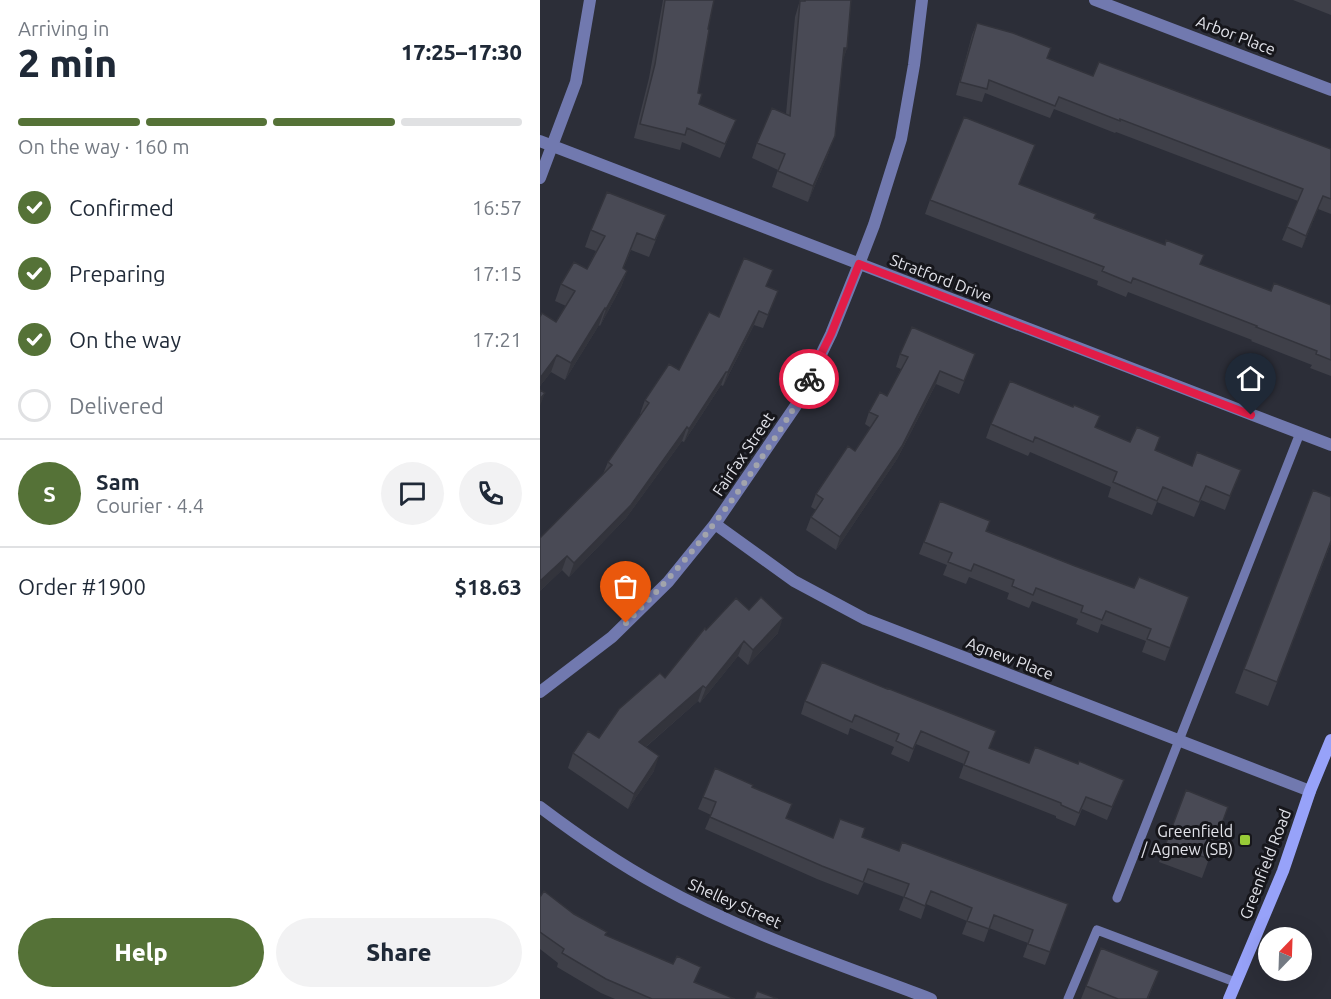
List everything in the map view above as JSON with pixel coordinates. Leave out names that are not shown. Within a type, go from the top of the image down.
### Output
[{"type":"main road","name":"Greenfield Road","points":[[1229,999],[1283,871],[1310,791],[1328,754],[1331,740]]},
{"type":"street","points":[[540,178],[576,82],[590,0]]},
{"type":"street","name":"Fairfax Street","points":[[540,692],[612,637],[668,582],[715,524],[797,404],[831,334],[859,264],[901,139],[922,0]]},
{"type":"street","name":"Arbor Place","points":[[1095,0],[1331,90]]},
{"type":"street","name":"Stratford Drive","points":[[540,141],[1331,445]]},
{"type":"street","name":"Agnew Place","points":[[715,524],[795,581],[865,618],[920,642],[1310,791]]},
{"type":"street","name":"Shelley Street","points":[[540,807],[617,861],[711,912],[760,934],[931,999]]},
{"type":"lane","points":[[1118,898],[1300,434]]},
{"type":"lane","points":[[1068,999],[1097,930],[1235,982]]},
{"type":"building","points":[[665,0],[714,0],[698,93],[702,94],[699,104],[736,120],[725,144],[687,128],[685,135],[640,124],[655,64]]},
{"type":"building","points":[[851,0],[835,136],[813,186],[778,171],[785,154],[757,143],[772,108],[790,116],[800,1]]},
{"type":"building","points":[[977,23],[1013,33],[1051,48],[1047,58],[1093,76],[1099,62],[1331,149],[1331,199],[1323,196],[1306,236],[1287,227],[1303,189],[1059,97],[1055,106],[989,80],[987,89],[960,82]]},
{"type":"building","points":[[964,117],[1035,145],[1019,184],[1096,214],[1094,218],[1165,245],[1166,240],[1204,255],[1200,264],[1271,291],[1274,283],[1331,305],[1331,360],[1316,354],[1317,351],[1257,326],[1133,278],[1131,283],[1102,271],[1104,267],[930,200]]},
{"type":"building","points":[[607,192],[666,215],[655,240],[637,233],[623,268],[627,271],[606,309],[571,363],[557,355],[540,378],[540,317],[542,313],[556,322],[575,291],[561,284],[574,262],[587,269],[605,236],[591,230]]},
{"type":"building","points":[[744,258],[773,270],[766,286],[778,291],[768,315],[759,311],[728,372],[689,429],[687,427],[631,505],[574,563],[567,556],[540,581],[540,538],[612,465],[608,462],[649,403],[645,400],[669,364],[679,370],[709,312],[719,317]]},
{"type":"building","points":[[912,327],[975,354],[964,381],[940,371],[902,446],[840,537],[811,517],[823,499],[816,494],[848,446],[855,451],[878,416],[869,412],[880,392],[887,396],[908,357],[900,354]]},
{"type":"building","points":[[1010,381],[1100,416],[1095,427],[1130,442],[1137,427],[1160,437],[1155,450],[1192,466],[1197,452],[1241,470],[1230,496],[1206,486],[1199,502],[1163,487],[1157,501],[1113,482],[1117,472],[1035,437],[1033,442],[991,424]]},
{"type":"building","points":[[1313,490],[1331,497],[1331,541],[1277,682],[1244,669]]},
{"type":"building","points":[[940,501],[990,521],[986,531],[1075,566],[1134,588],[1139,577],[1189,597],[1170,648],[1147,639],[1151,629],[1106,611],[1102,620],[1081,612],[1083,606],[1036,588],[1033,595],[1012,586],[1014,580],[974,564],[971,571],[948,562],[952,553],[924,542]]},
{"type":"building","points":[[761,597],[783,618],[753,650],[744,641],[706,688],[703,686],[639,742],[659,756],[634,794],[573,753],[588,731],[599,738],[619,709],[660,673],[665,678],[705,628],[706,630],[736,598],[749,610]]},
{"type":"building","points":[[822,662],[996,731],[989,748],[1029,763],[1035,747],[1078,764],[1079,761],[1124,780],[1112,807],[1086,797],[1079,813],[1061,803],[964,765],[969,752],[921,731],[913,749],[896,741],[899,734],[855,715],[852,722],[805,701]]},
{"type":"building","points":[[715,768],[792,804],[786,818],[833,838],[840,819],[865,828],[862,837],[899,851],[902,842],[1068,904],[1050,952],[1028,944],[1033,930],[994,915],[989,929],[967,921],[972,908],[931,891],[925,906],[904,897],[909,884],[868,869],[863,882],[710,817],[716,802],[703,797]]},
{"type":"building","points":[[1186,790],[1228,807],[1209,859],[1166,843]]},
{"type":"building","points":[[544,891],[574,914],[607,932],[605,935],[673,964],[677,956],[701,967],[694,982],[735,999],[652,999],[606,979],[562,953],[564,949],[540,932],[540,897]]},
{"type":"building","points":[[1101,948],[1159,971],[1147,999],[1118,999],[1086,986]]},
{"type":"building","points":[[757,991],[778,999],[754,999]]},
{"type":"way so far","points":[[626,623],[668,582],[715,524],[797,404],[809,379]]},
{"type":"place","name":"Greenfield / Agnew (SB)","points":[[1245,840]]},
{"type":"route","points":[[809,379],[831,334],[859,264],[1251,415]]}]
